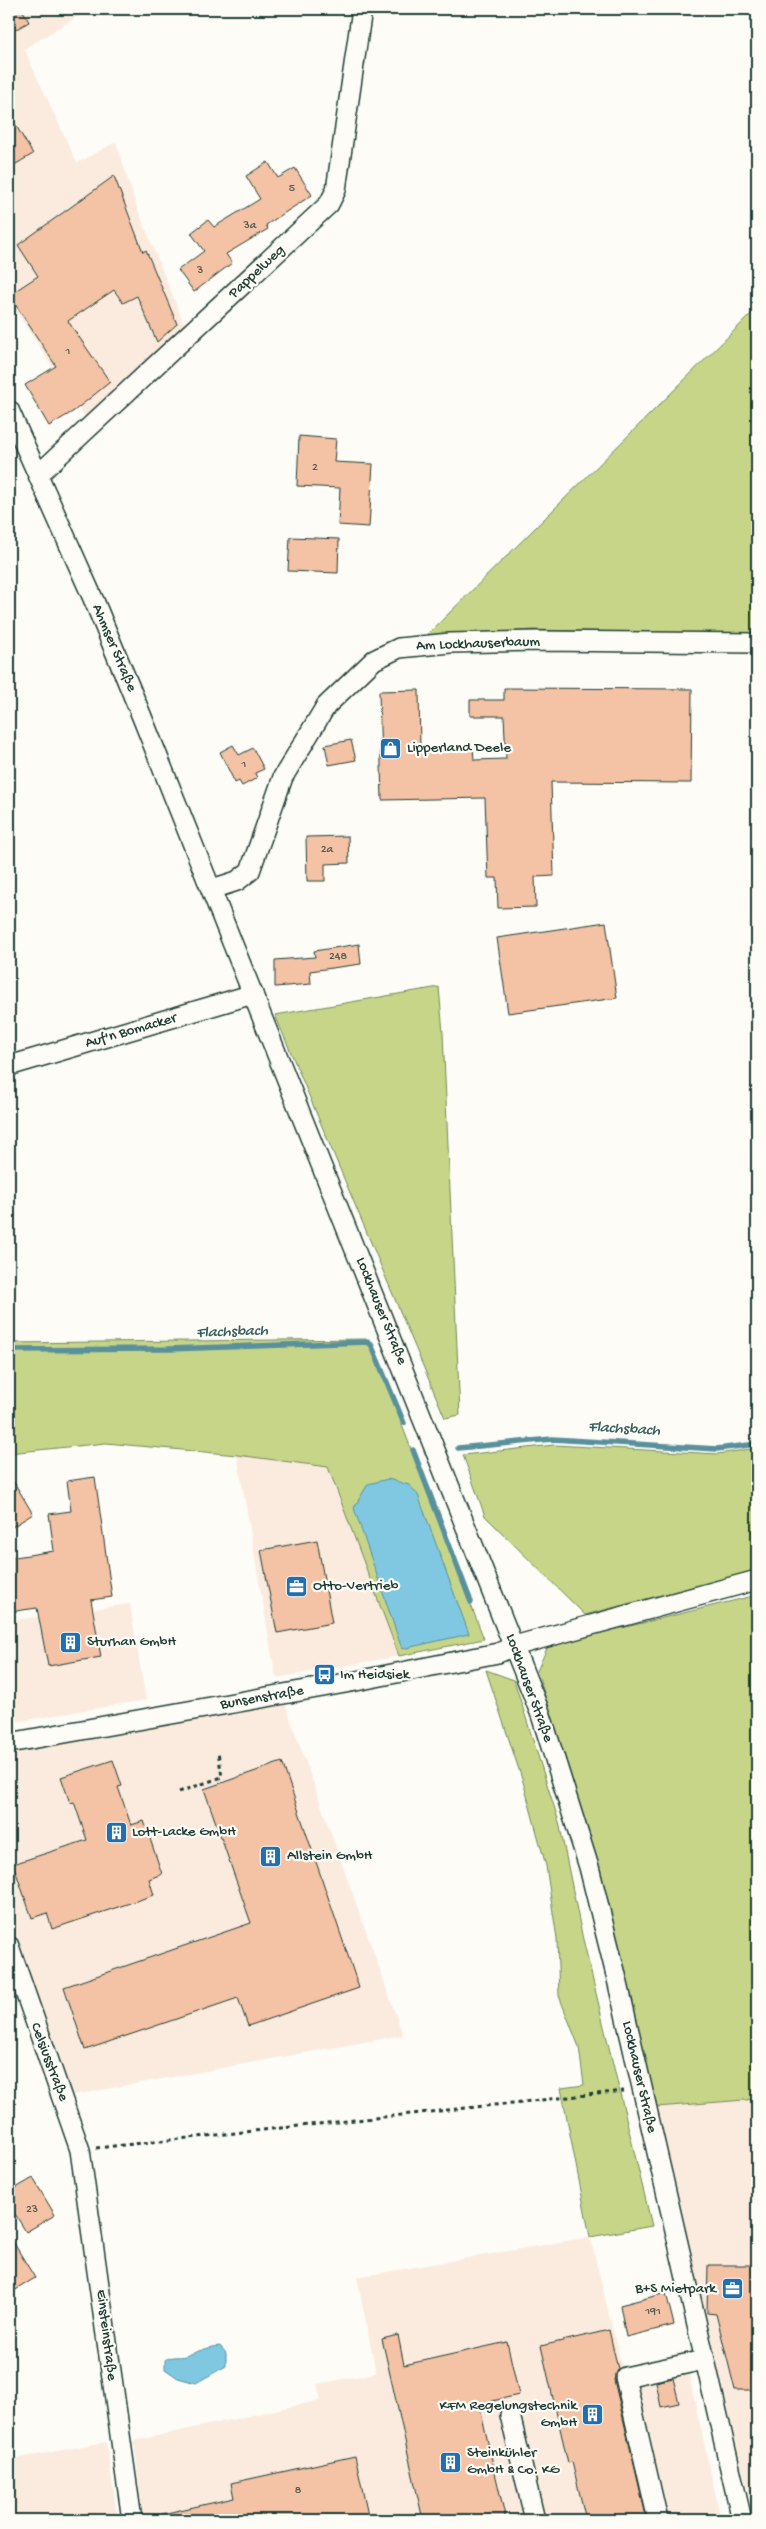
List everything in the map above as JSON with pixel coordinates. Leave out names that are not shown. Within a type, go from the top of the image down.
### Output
[{"type":"street","name":"Pappelweg","points":[[39,474],[328,204],[336,190],[362,9]]},
{"type":"street","name":"Ahmser Straße","points":[[9,410],[99,611],[212,889]]},
{"type":"street","name":"Am Lockhauserbaum","points":[[212,889],[237,881],[250,871],[283,777],[326,706],[374,660],[400,648],[450,643],[489,642],[757,643]]},
{"type":"street","name":"Lockhauser Straße","points":[[212,889],[544,1724],[589,1867],[618,1984],[742,2520]]},
{"type":"street","name":"Auf'n Bomacker","points":[[9,1066],[254,994]]},
{"type":"street","points":[[514,1646],[757,1580]]},
{"type":"street","name":"Bunsenstraße","points":[[9,1743],[351,1682],[498,1652],[514,1646]]},
{"type":"street","name":"Celsiusstraße","points":[[9,1946],[80,2150]]},
{"type":"street","name":"Einsteinstraße","points":[[80,2150],[119,2440],[132,2520]]},
{"type":"street","points":[[658,2520],[626,2377],[704,2360]]},
{"type":"street","points":[[510,2415],[535,2520]]},
{"type":"path","points":[[179,1792],[222,1777],[218,1752]]},
{"type":"path","points":[[80,2150],[608,2094]]},
{"type":"shaded area","points":[[9,9],[90,9],[24,49],[77,163],[116,142],[136,205],[186,329],[88,422],[9,300]]},
{"type":"shaded area","points":[[237,1455],[329,1467],[399,1656],[276,1678]]},
{"type":"shaded area","points":[[130,1604],[146,1700],[9,1723],[9,1621]]},
{"type":"shaded area","points":[[285,1704],[403,2035],[68,2096],[9,1914],[9,1753]]},
{"type":"shaded area","points":[[757,2099],[757,2520],[733,2437],[657,2107]]},
{"type":"shaded area","points":[[590,2237],[622,2367],[684,2352],[721,2520],[143,2520],[134,2441],[321,2400],[317,2384],[376,2373],[357,2277]]},
{"type":"shaded area","points":[[106,2442],[118,2520],[9,2520],[9,2460]]},
{"type":"green space","points":[[757,308],[757,635],[533,630],[424,638]]},
{"type":"green space","points":[[439,987],[443,1033],[460,1415],[445,1418],[275,1015]]},
{"type":"green space","points":[[369,1339],[484,1639],[399,1656],[328,1467],[237,1455],[106,1443],[9,1453],[9,1343]]},
{"type":"green space","points":[[554,1445],[718,1454],[757,1448],[757,1570],[585,1615],[485,1516],[463,1455]]},
{"type":"green space","points":[[757,1595],[757,2099],[657,2107],[590,1836],[537,1671],[548,1646]]},
{"type":"green space","points":[[486,1670],[514,1680],[559,1822],[582,1935],[652,2226],[590,2237],[561,2088],[584,2085],[579,2047],[559,1996],[557,1939],[546,1866],[524,1785]]},
{"type":"water","points":[[388,1479],[409,1485],[418,1495],[469,1634],[402,1649],[354,1508],[368,1484]]},
{"type":"water","points":[[220,2346],[226,2353],[226,2366],[196,2383],[178,2378],[165,2369],[165,2360],[168,2358],[185,2356]]},
{"type":"building","points":[[9,9],[22,9],[29,22],[9,33]]},
{"type":"building","points":[[9,114],[33,154],[9,168]]},
{"type":"building","points":[[268,162],[278,178],[295,168],[312,195],[266,225],[268,229],[226,254],[232,263],[194,292],[178,270],[204,251],[191,233],[208,220],[214,227],[260,199],[246,176]]},
{"type":"building","points":[[114,176],[143,252],[146,250],[177,324],[157,342],[137,296],[123,303],[114,290],[68,321],[110,382],[74,411],[49,426],[25,385],[56,366],[9,295],[38,276],[18,245]]},
{"type":"building","points":[[299,436],[336,439],[334,462],[373,464],[369,527],[338,525],[340,488],[297,486]]},
{"type":"building","points":[[290,537],[339,539],[338,573],[288,571]]},
{"type":"building","points":[[504,688],[692,689],[691,783],[551,782],[554,876],[535,877],[536,907],[498,908],[497,878],[488,878],[485,798],[382,800],[379,691],[419,690],[420,749],[473,748],[474,760],[506,759],[504,716],[470,716],[470,700],[504,700]]},
{"type":"building","points":[[351,740],[356,760],[329,765],[325,745]]},
{"type":"building","points":[[233,745],[239,755],[253,748],[264,769],[255,773],[257,778],[242,786],[239,781],[235,783],[220,752]]},
{"type":"building","points":[[348,836],[349,863],[325,864],[325,881],[307,881],[306,837]]},
{"type":"building","points":[[606,922],[617,998],[508,1013],[497,938]]},
{"type":"building","points":[[359,944],[361,964],[310,971],[311,984],[275,987],[275,960],[315,957],[314,951]]},
{"type":"building","points":[[9,1474],[33,1514],[9,1529]]},
{"type":"building","points":[[95,1477],[112,1597],[91,1600],[101,1657],[48,1666],[37,1608],[9,1612],[9,1582],[11,1579],[9,1558],[54,1551],[49,1514],[71,1511],[67,1481]]},
{"type":"building","name":"Otto-Vertrieb","points":[[317,1540],[332,1623],[277,1633],[261,1550]]},
{"type":"building","name":"Lott-Lacke GmbH","points":[[113,1760],[122,1786],[118,1787],[131,1825],[144,1821],[162,1874],[149,1879],[154,1895],[52,1929],[47,1913],[32,1918],[13,1864],[87,1840],[74,1802],[70,1803],[61,1777]]},
{"type":"building","name":"Allstein GmbH","points":[[282,1762],[359,1988],[248,2026],[238,1998],[85,2050],[64,1987],[251,1923],[204,1789]]},
{"type":"building","points":[[33,2178],[55,2215],[26,2232],[9,2204],[9,2192]]},
{"type":"building","points":[[9,2235],[35,2278],[14,2291],[9,2282]]},
{"type":"building","points":[[708,2265],[757,2265],[757,2315],[753,2315],[753,2342],[757,2342],[757,2390],[735,2390],[716,2314],[707,2313]]},
{"type":"building","points":[[666,2293],[674,2325],[626,2337],[620,2305]]},
{"type":"building","name":"KFM Regelungstechnik GmbH","points":[[609,2330],[618,2369],[614,2380],[647,2520],[586,2520],[572,2462],[568,2463],[541,2346]]},
{"type":"building","name":"Steinkühler GmbH & Co. KG","points":[[398,2335],[404,2365],[507,2342],[519,2395],[479,2404],[506,2520],[423,2520],[382,2339]]},
{"type":"building","points":[[673,2378],[679,2403],[661,2407],[656,2382]]},
{"type":"building","points":[[355,2456],[369,2520],[163,2520],[162,2514],[234,2498],[231,2483]]},
{"type":"waterway","name":"Flachsbach","points":[[9,1350],[168,1349],[367,1342],[371,1344],[404,1423]]},
{"type":"waterway","name":"Flachsbach","points":[[458,1448],[552,1439],[717,1449],[757,1444]]},
{"type":"waterway","points":[[413,1450],[471,1602]]},
{"type":"place","name":"Lipperland Deele","points":[[391,748]]},
{"type":"place","name":"Otto-Vertrieb","points":[[297,1586]]},
{"type":"place","name":"Sturhan GmbH","points":[[71,1642]]},
{"type":"place","name":"Im Heidsiek","points":[[324,1675]]},
{"type":"place","name":"Lott-Lacke GmbH","points":[[116,1832]]},
{"type":"place","name":"Allstein GmbH","points":[[271,1856]]},
{"type":"place","name":"B+S Mietpark","points":[[732,2289]]},
{"type":"place","name":"KFM Regelungstechnik GmbH","points":[[593,2415]]},
{"type":"place","name":"Steinkühler GmbH & Co. KG","points":[[451,2462]]}]
